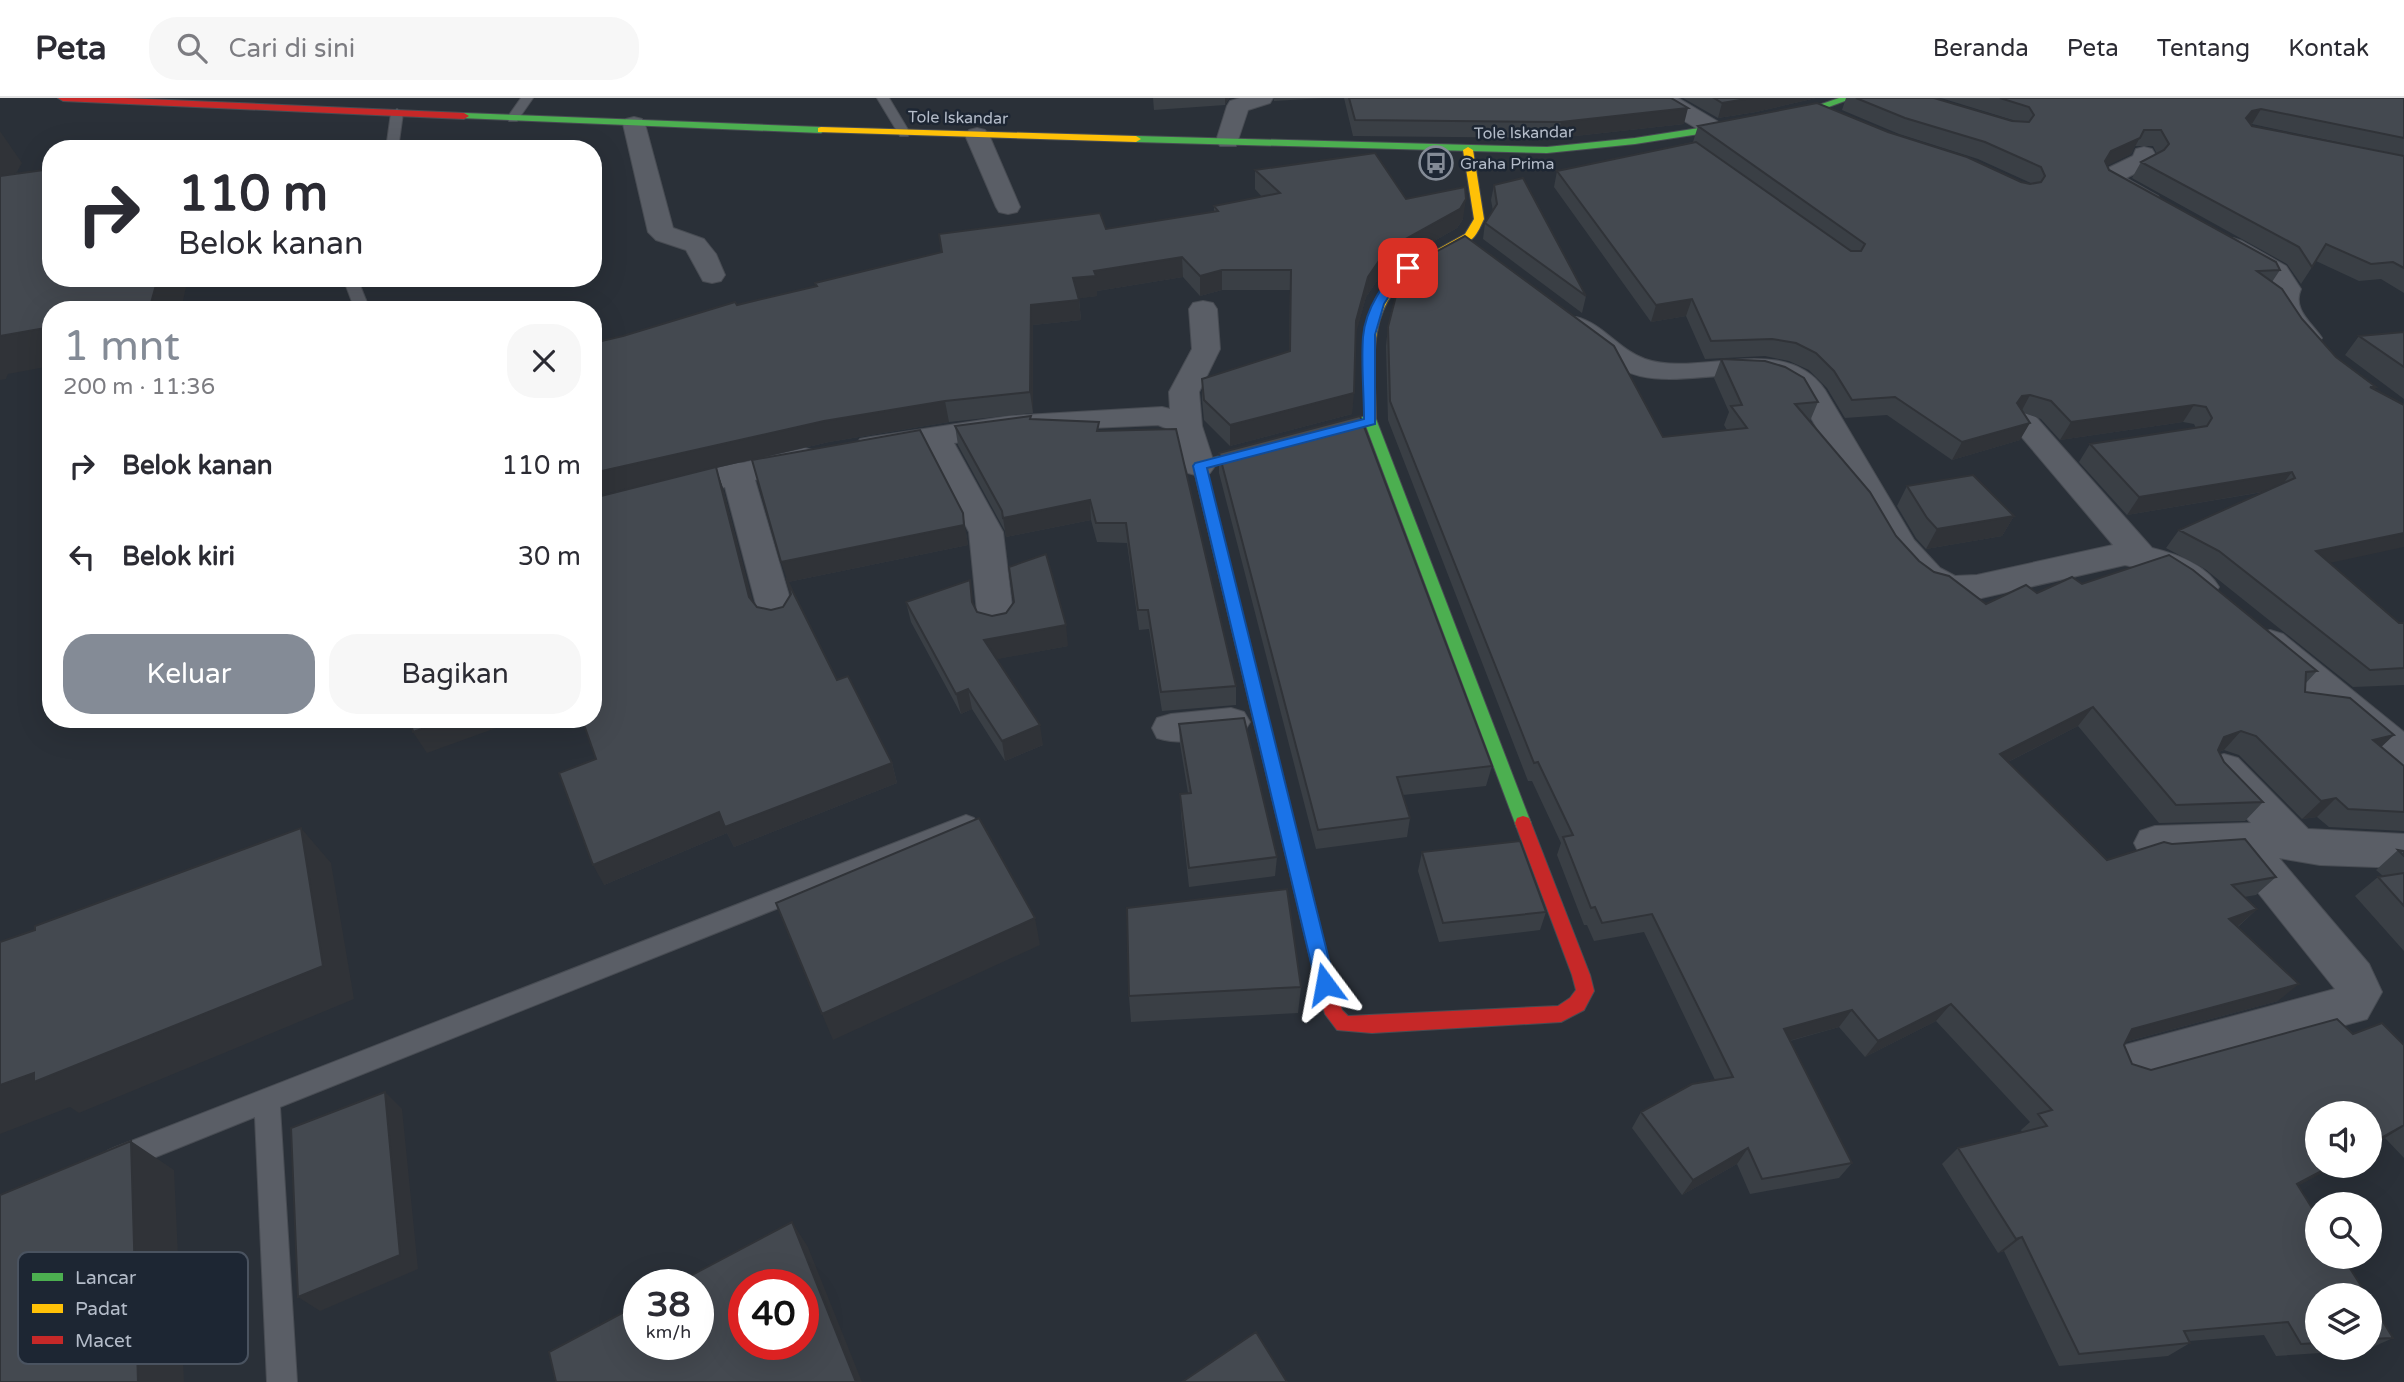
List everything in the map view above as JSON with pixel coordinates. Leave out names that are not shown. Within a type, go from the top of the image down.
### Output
[{"type":"main road","name":"Tole Iskandar","points":[[63,98],[634,124],[1468,150],[1563,150],[1673,135],[1814,109],[1847,98]]},
{"type":"main road","points":[[1370,421],[1199,466],[1263,719],[1284,895],[1334,1014],[1344,1024],[1372,1025],[1561,1014],[1577,1004],[1585,992],[1370,421],[1369,335],[1379,304],[1390,285],[1408,268],[1473,248],[1479,219],[1468,150]]},
{"type":"street","points":[[1228,142],[1238,106],[1262,98]]},
{"type":"street","points":[[1662,98],[1714,129]]},
{"type":"street","points":[[1814,109],[1848,124]]},
{"type":"street","points":[[634,124],[661,232],[667,238],[690,242],[699,247],[712,275]]},
{"type":"street","points":[[977,135],[1007,207]]},
{"type":"street","points":[[2144,154],[2146,159],[2110,179],[2165,210]]},
{"type":"street","points":[[2213,236],[2277,272],[2287,289],[2283,298],[2287,312],[2304,335],[2323,352]]},
{"type":"street","points":[[1199,466],[1187,426],[1184,392],[1206,349],[1203,309]]},
{"type":"street","points":[[1557,311],[1626,361],[1647,369],[1672,371],[1773,368],[1798,378],[1811,390],[1901,547],[1919,569],[1946,586],[1977,587],[2111,555],[2139,554],[2156,558],[2180,570],[2404,753]]},
{"type":"street","points":[[602,507],[737,472],[837,452],[1009,425],[1162,416],[1187,426]]},
{"type":"street","points":[[2024,422],[2139,554]]},
{"type":"street","points":[[935,436],[986,533],[996,622]]},
{"type":"street","points":[[2050,454],[2090,448]]},
{"type":"street","points":[[737,472],[777,616]]},
{"type":"street","points":[[1171,727],[1263,719]]},
{"type":"street","points":[[2223,768],[2296,843]]},
{"type":"street","points":[[2131,1063],[2351,1005],[2360,992],[2353,978],[2238,838]]},
{"type":"street","points":[[2155,843],[2238,838],[2320,848],[2404,851]]},
{"type":"lane","points":[[513,118],[527,98]]},
{"type":"lane","points":[[883,98],[904,133]]},
{"type":"lane","points":[[393,140],[397,113]]},
{"type":"lane","points":[[1673,135],[1695,151]]},
{"type":"lane","points":[[89,1170],[966,824]]},
{"type":"lane","points":[[267,1100],[282,1382]]},
{"type":"building","points":[[1349,98],[1671,98],[1688,108],[1561,122],[1355,120]]},
{"type":"building","points":[[1714,98],[1752,98],[1722,103]]},
{"type":"building","points":[[1856,98],[1934,98],[2012,121],[2029,122],[2034,115],[2029,107],[2000,98],[2404,98],[2404,138],[2261,109],[2252,111],[2246,118],[2252,126],[2404,156],[2404,268],[2393,262],[2371,264],[2326,244],[2312,267],[2299,247],[2141,162],[2164,150],[2169,144],[2161,130],[2144,130],[2140,138],[2111,151],[2105,161],[2109,170],[2276,262],[2280,270],[2257,271],[2282,289],[2302,319],[2336,357],[2376,387],[2370,387],[2404,405],[2404,533],[2316,551],[2399,623],[2404,623],[2404,668],[2370,670],[2219,551],[2179,530],[2295,478],[2292,472],[2139,497],[2090,444],[2207,426],[2212,418],[2206,407],[2194,405],[2071,422],[2051,401],[2030,395],[2022,396],[2017,403],[2030,423],[1962,442],[1895,397],[1852,400],[1834,371],[1816,353],[1796,343],[1772,339],[1711,341],[1692,299],[1656,305],[1557,171],[1696,142],[1851,251],[1861,251],[1865,244],[1698,126],[1817,103],[1888,132],[1967,157],[2021,182],[2041,182],[2045,176],[2041,167],[1985,142],[1905,118]]},
{"type":"building","points":[[1375,153],[1406,199],[1465,187],[1466,199],[1460,209],[1400,242],[1381,258],[1368,277],[1356,321],[1354,393],[1230,425],[1204,400],[1202,379],[1290,351],[1291,270],[1222,270],[1200,276],[1182,257],[1094,271],[1096,276],[1073,278],[1079,300],[1031,305],[1030,392],[945,401],[824,421],[602,471],[602,341],[735,302],[737,305],[817,286],[815,283],[942,252],[939,234],[1100,213],[1106,229],[1218,211],[1214,206],[1280,193],[1255,170]]},
{"type":"building","points":[[42,170],[42,287],[155,287],[152,301],[42,301],[42,329],[0,336],[0,176]]},
{"type":"building","points":[[1523,178],[1586,296],[1485,223],[1497,204],[1494,185]]},
{"type":"building","points":[[1465,236],[1614,346],[1663,437],[1747,428],[1731,406],[1742,405],[1721,359],[1765,361],[1785,367],[1804,378],[1818,402],[1795,404],[1870,492],[1896,536],[1919,561],[1934,572],[1949,576],[1986,604],[2026,585],[2037,593],[2072,577],[2082,584],[2169,555],[2193,570],[2317,671],[2306,672],[2305,692],[2350,698],[2394,735],[2373,740],[2404,766],[2404,812],[2348,809],[2336,798],[2321,801],[2256,736],[2241,731],[2224,737],[2218,750],[2224,762],[2263,802],[2176,805],[2093,707],[2000,754],[2107,860],[2164,842],[2172,844],[2245,839],[2276,877],[2232,885],[2257,909],[2229,919],[2299,984],[2132,1029],[2124,1045],[2132,1064],[2151,1070],[2337,1019],[2353,1034],[2382,1023],[2404,1045],[2404,1125],[2382,1137],[2382,1101],[2305,1101],[2305,1178],[2308,1178],[2297,1184],[2305,1197],[2305,1269],[2350,1269],[2359,1283],[2305,1283],[2305,1344],[2301,1344],[2288,1322],[2184,1331],[2190,1343],[2079,1354],[2022,1237],[2016,1239],[1958,1148],[2047,1126],[2038,1114],[2052,1110],[1951,1004],[1878,1041],[1852,1010],[1784,1029],[1852,1163],[1762,1179],[1748,1148],[1693,1180],[1641,1112],[1692,1084],[1733,1077],[1652,914],[1602,923],[1595,907],[1591,908],[1563,837],[1573,835],[1538,762],[1534,763],[1390,401],[1388,327],[1398,288],[1409,271],[1428,256]]},
{"type":"building","points":[[2404,332],[2404,367],[2359,336]]},
{"type":"building","points":[[1031,416],[1030,419],[1099,422],[1097,431],[1176,429],[1236,686],[1161,692],[1148,610],[1138,610],[1126,523],[1096,523],[1090,500],[1003,518],[1002,511],[955,426]]},
{"type":"building","points":[[1360,416],[1492,766],[1397,777],[1410,818],[1318,830],[1219,453]]},
{"type":"building","points":[[920,430],[963,513],[964,525],[781,562],[752,460]]},
{"type":"building","points":[[716,467],[749,597],[757,607],[771,610],[783,607],[791,594],[786,578],[837,680],[848,676],[892,763],[725,827],[719,812],[593,865],[559,773],[596,759],[585,728],[602,728],[602,496]]},
{"type":"building","points":[[1973,475],[2014,516],[1937,529],[1907,486]]},
{"type":"building","points":[[1046,554],[1066,625],[984,640],[1040,725],[1002,741],[968,689],[956,694],[906,602],[970,580],[972,602],[977,612],[992,616],[1006,613],[1014,602],[1009,567]]},
{"type":"building","points":[[1244,718],[1277,857],[1189,868],[1180,794],[1191,793],[1179,724]]},
{"type":"building","points":[[979,818],[1035,918],[822,1014],[776,903]]},
{"type":"building","points":[[301,828],[323,966],[34,1082],[34,1073],[0,1085],[0,942],[35,930],[35,926]]},
{"type":"building","points":[[1520,841],[1546,912],[1443,923],[1422,852]]},
{"type":"building","points":[[2404,873],[2404,906],[2378,877]]},
{"type":"building","points":[[1287,889],[1301,987],[1129,996],[1127,908]]},
{"type":"building","points":[[385,1092],[400,1255],[298,1297],[291,1128]]},
{"type":"building","points":[[131,1141],[134,1252],[18,1252],[18,1364],[137,1364],[138,1382],[0,1382],[0,1195]]},
{"type":"building","points":[[792,1222],[811,1269],[728,1269],[728,1360],[819,1360],[819,1290],[856,1382],[556,1382],[549,1352],[623,1313],[623,1360],[714,1360],[714,1269],[703,1269]]},
{"type":"building","points":[[2382,1320],[2393,1338],[2382,1338]]},
{"type":"building","points":[[1256,1332],[1287,1382],[1182,1382]]},
{"type":"traffic: fast","points":[[1136,139],[1547,150],[1635,141],[1757,122],[1812,110],[1848,98]]},
{"type":"traffic: fast","points":[[464,116],[821,130]]},
{"type":"traffic: fast","points":[[1370,419],[1523,823]]},
{"type":"traffic: fast","points":[[1323,974],[1199,466],[1370,421]]},
{"type":"traffic: slow","points":[[821,130],[1136,139]]},
{"type":"traffic: slow","points":[[1370,419],[1369,346],[1374,317],[1382,298],[1406,271],[1469,236],[1479,219],[1468,150]]},
{"type":"traffic: jam","points":[[63,98],[464,116]]},
{"type":"traffic: jam","points":[[1323,974],[1334,1014],[1344,1024],[1372,1025],[1561,1014],[1577,1004],[1585,991],[1581,975],[1523,823]]},
{"type":"place","name":"Graha Prima","points":[[1436,163]]},
{"type":"route","points":[[1325,984],[1263,719],[1199,466],[1370,421],[1369,335],[1379,304],[1390,285],[1408,268]]}]
